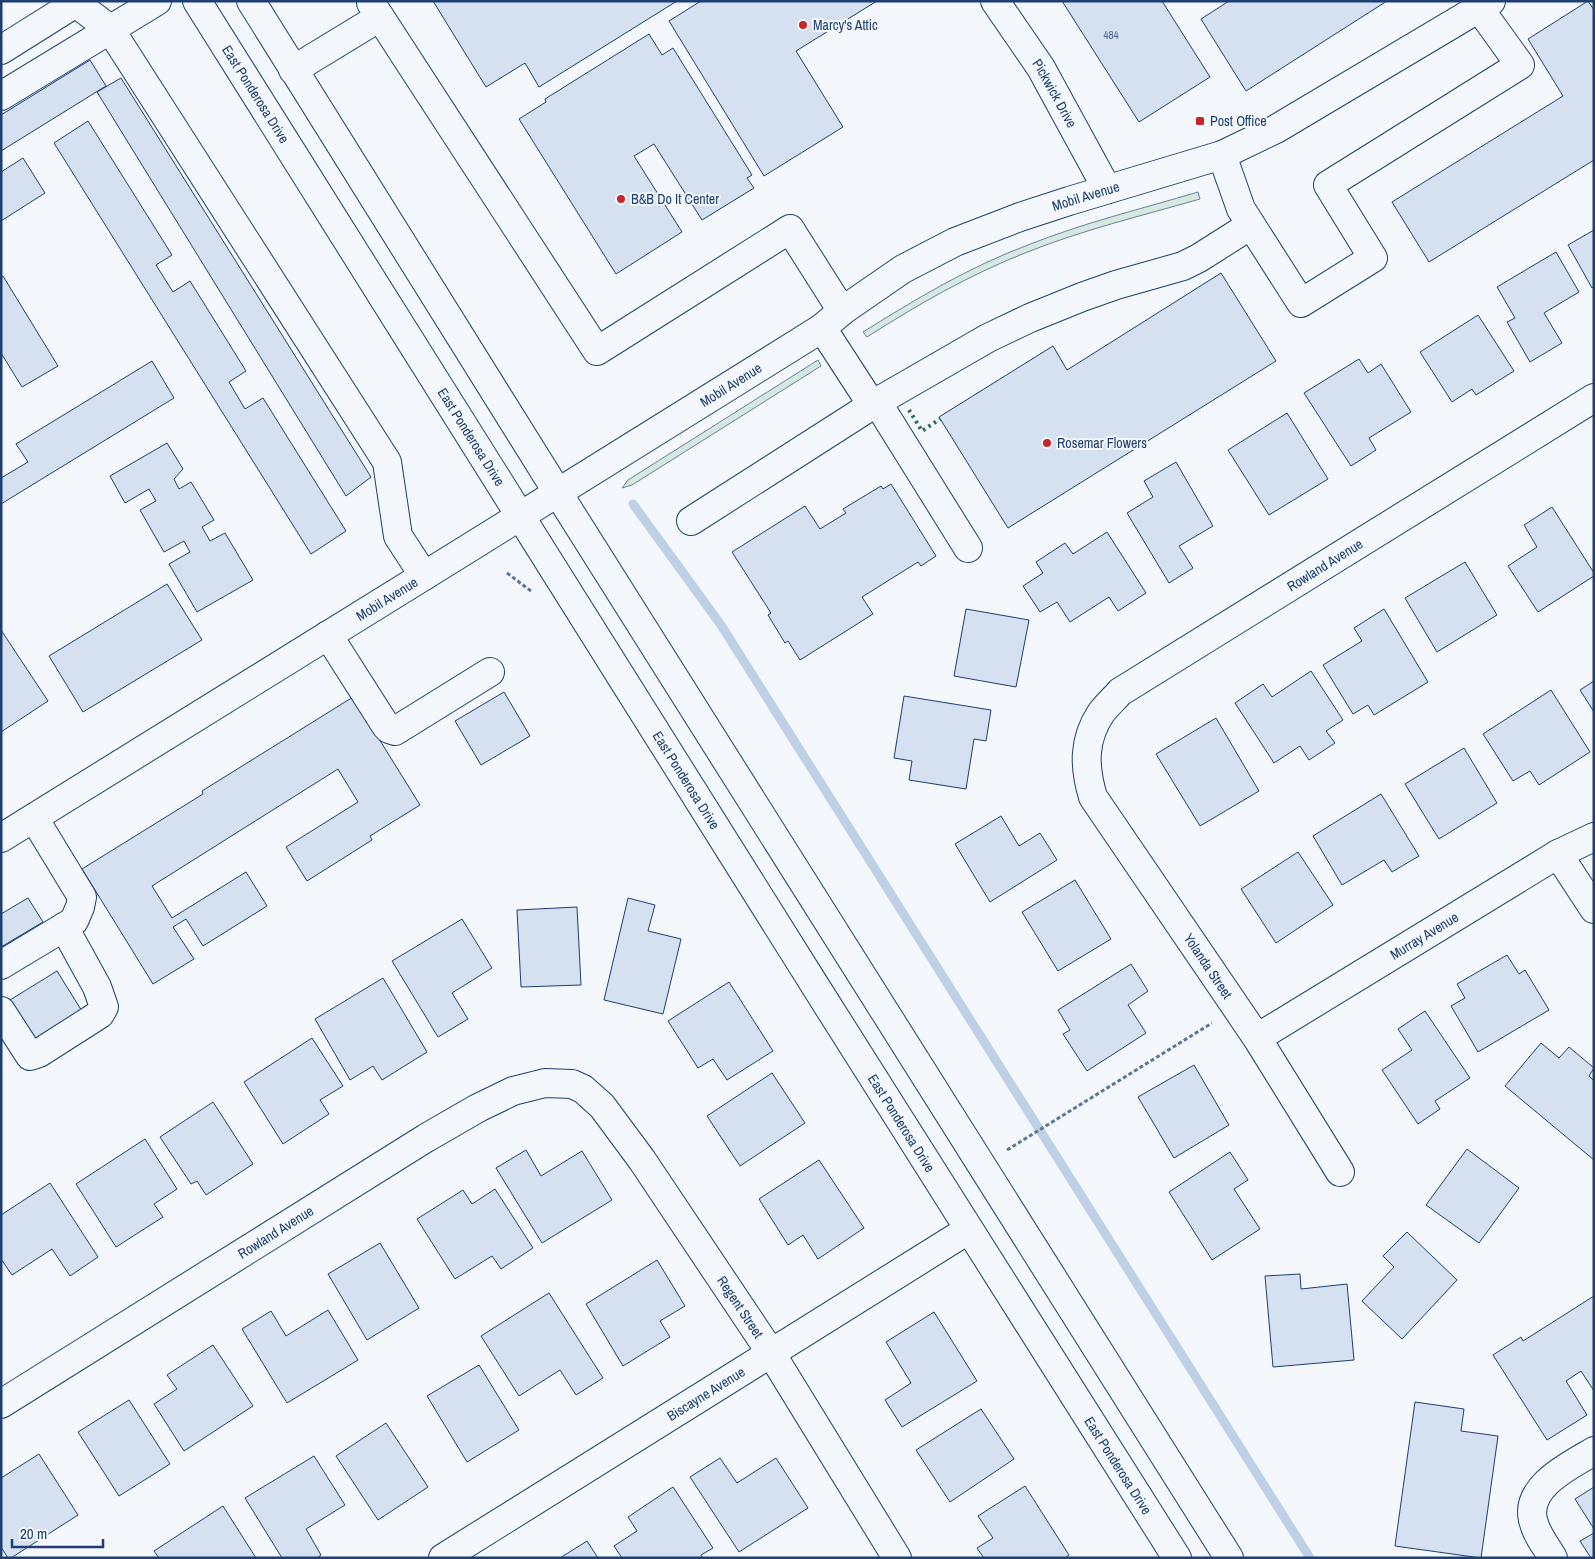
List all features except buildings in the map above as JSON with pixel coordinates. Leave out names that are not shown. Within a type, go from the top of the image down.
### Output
[{"type":"street","points":[[1,96],[157,1]]},
{"type":"street","name":"East Ponderosa Drive","points":[[198,1],[968,1230],[1178,1558]]},
{"type":"street","points":[[251,1],[558,493],[1229,1558]]},
{"type":"street","name":"Pickwick Drive","points":[[996,1],[1041,68],[1107,189]]},
{"type":"street","points":[[1,50],[76,2],[110,29],[387,462],[398,536],[424,576]]},
{"type":"street","points":[[1222,155],[1241,209],[1301,304],[1374,258],[1328,185],[1520,65],[1485,5]]},
{"type":"street","name":"Mobil Avenue","points":[[1,838],[558,493],[832,319],[903,269],[955,242],[1020,217],[1222,155],[1276,129],[1485,5]]},
{"type":"street","points":[[294,70],[375,9],[597,351],[790,229],[832,319],[875,404],[968,548]]},
{"type":"street","points":[[691,521],[875,404],[974,346],[1005,330],[1082,297],[1183,266],[1251,225]]},
{"type":"street","name":"Rowland Avenue","points":[[1086,756],[1089,738],[1101,713],[1120,692],[1594,398]]},
{"type":"street","points":[[328,635],[386,726],[395,731],[490,672]]},
{"type":"street","name":"Yolanda Street","points":[[1086,756],[1087,776],[1093,797],[1257,1038],[1340,1172]]},
{"type":"street","points":[[1,965],[74,921],[80,907],[82,897],[34,818]]},
{"type":"street","name":"Murray Avenue","points":[[1257,1038],[1558,854],[1594,837]]},
{"type":"street","points":[[1558,854],[1594,909]]},
{"type":"street","points":[[1,1010],[30,1056],[40,1053],[100,1014],[104,1007],[97,987],[64,927]]},
{"type":"street","name":"Rowland Avenue","points":[[1,1404],[478,1108],[513,1091],[545,1082],[558,1082]]},
{"type":"street","name":"Regent Street","points":[[558,1082],[572,1084],[583,1089],[602,1106],[642,1160],[771,1353],[898,1558]]},
{"type":"street","name":"Biscayne Avenue","points":[[444,1558],[968,1230]]},
{"type":"street","points":[[1553,1558],[1537,1532],[1532,1518],[1536,1498],[1544,1484],[1556,1474],[1594,1451]]},
{"type":"path","points":[[1006,1150],[1212,1022]]},
{"type":"shaded area","points":[[1198,192],[1200,199],[1090,230],[1004,262],[944,291],[867,337],[863,332],[943,284],[1006,254],[1070,230]]},
{"type":"shaded area","points":[[818,360],[821,366],[632,485],[622,488],[628,480]]},
{"type":"waterway","points":[[633,504],[721,625],[1310,1558]]},
{"type":"hedge","points":[[909,410],[922,431],[940,419]]},
{"type":"place","name":"Marcy's Attic","points":[[803,25]]},
{"type":"place","name":"Post Office","points":[[1200,121]]},
{"type":"place","name":"B&B Do It Center","points":[[621,199]]},
{"type":"place","name":"Rosemar Flowers","points":[[1047,443]]}]
